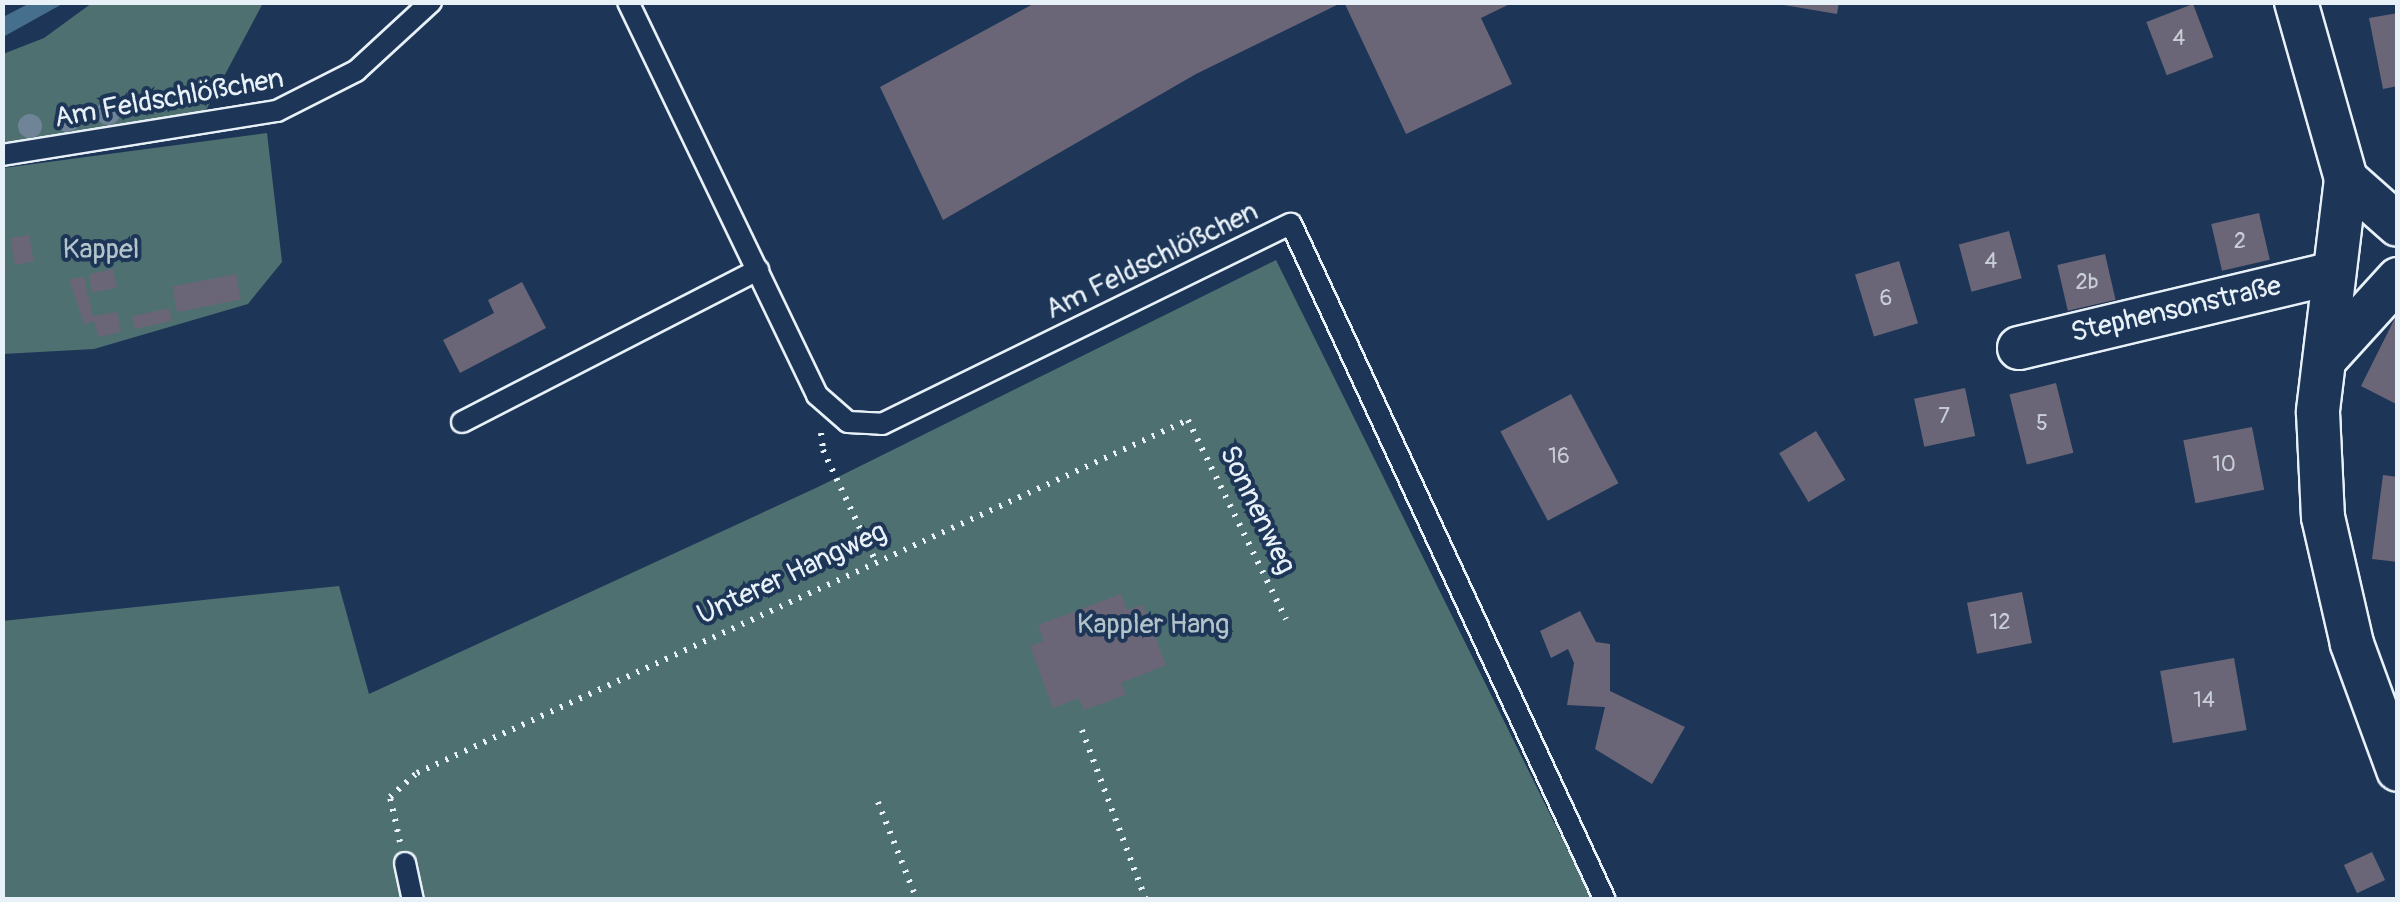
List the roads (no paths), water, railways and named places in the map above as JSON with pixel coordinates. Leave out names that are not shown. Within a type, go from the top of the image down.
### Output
[{"type":"street","points":[[2296,2],[2346,179],[2328,356],[2318,412],[2323,518],[2352,644],[2398,770]]},
{"type":"street","points":[[2346,179],[2398,225]]},
{"type":"street","name":"Stephensonstraße","points":[[2019,348],[2334,273]]},
{"type":"street","points":[[2328,356],[2398,279]]},
{"type":"lane","name":"Am Feldschlößchen","points":[[2,155],[277,112],[356,71],[431,2]]},
{"type":"lane","points":[[462,422],[758,270],[628,2]]},
{"type":"lane","name":"Am Feldschlößchen","points":[[758,270],[816,395],[848,422],[882,424],[1290,224],[1605,900]]},
{"type":"lane","points":[[405,863],[413,900]]},
{"type":"water","points":[[30,3],[64,3],[3,37],[3,17]]},
{"type":"park label","name":"Kappel","points":[[101,250]]},
{"type":"park label","name":"Kappler Hang","points":[[1153,625]]}]
